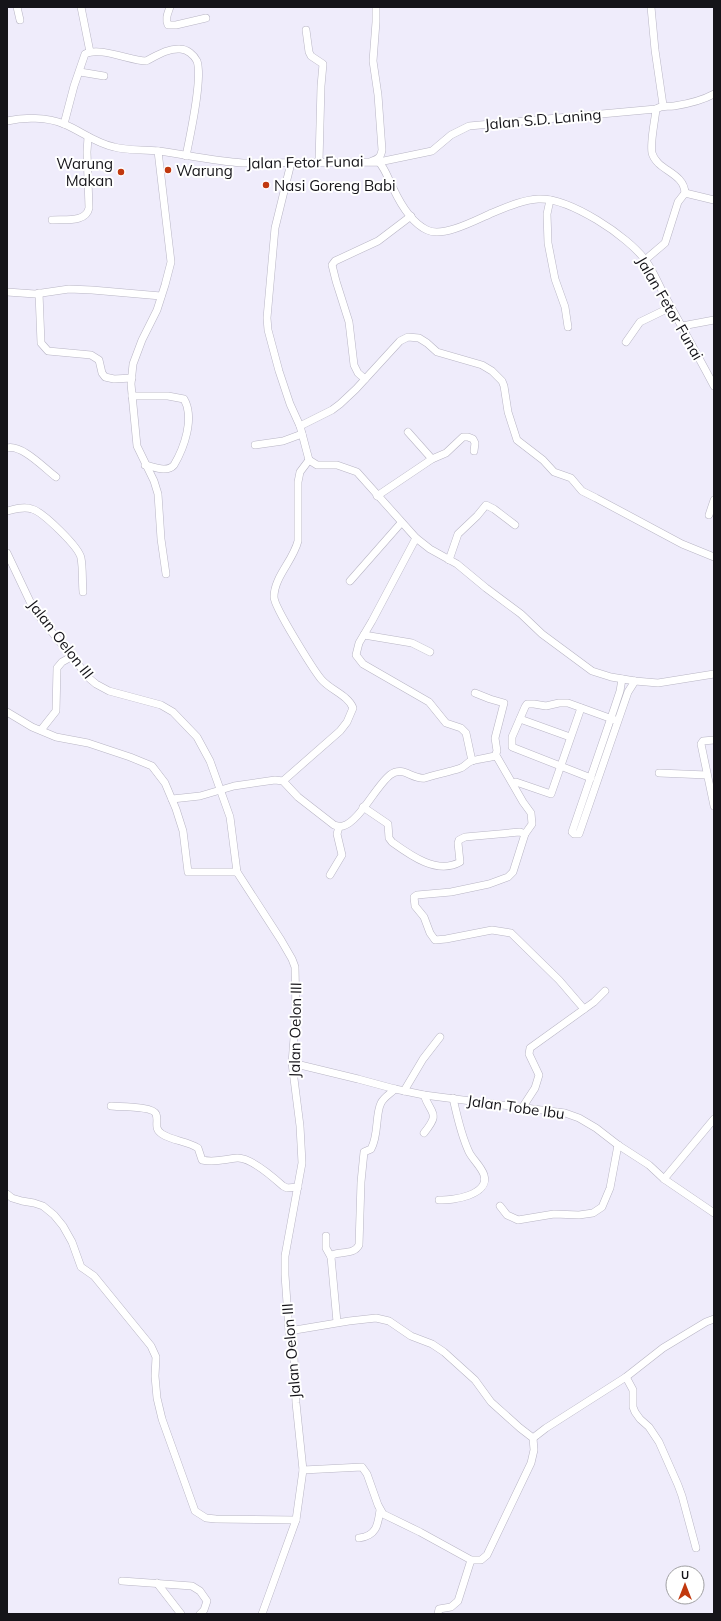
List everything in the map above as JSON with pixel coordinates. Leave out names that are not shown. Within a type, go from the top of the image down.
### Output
[{"type":"street","points":[[18,7],[20,20]]},
{"type":"street","points":[[81,7],[90,52]]},
{"type":"street","points":[[170,7],[166,21],[168,25],[176,25],[206,18]]},
{"type":"street","points":[[375,162],[382,150],[378,95],[372,61],[376,7]]},
{"type":"street","points":[[651,7],[655,50],[663,105]]},
{"type":"street","points":[[306,30],[309,52],[311,56],[323,64],[320,94],[319,162]]},
{"type":"street","points":[[64,124],[84,55],[90,52],[116,54],[144,61],[169,50],[181,49],[191,53],[196,61],[198,72],[196,99],[186,156]]},
{"type":"street","points":[[80,72],[104,76]]},
{"type":"street","name":"Jalan S.D. Laning","points":[[375,162],[432,151],[452,134],[469,126],[656,108],[663,105],[673,106],[699,100],[714,94]]},
{"type":"street","points":[[645,260],[665,243],[678,202],[685,193],[684,184],[660,163],[652,152],[656,108]]},
{"type":"street","name":"Jalan Fetor Funai","points":[[7,121],[30,118],[51,120],[64,124],[111,147],[125,150],[158,151],[221,162],[375,162],[383,166],[393,189],[418,225],[432,232],[454,229],[513,204],[529,200],[550,200],[572,206],[628,243],[645,260],[714,386]]},
{"type":"street","points":[[52,220],[80,218],[88,213],[88,137]]},
{"type":"street","points":[[158,151],[171,256],[170,268],[157,310],[142,340],[133,364],[132,396],[137,446],[154,481],[158,494],[161,539],[166,574]]},
{"type":"street","points":[[291,163],[275,228],[267,318],[268,330],[279,371],[300,426],[309,460],[317,464],[341,466],[357,472],[416,538],[430,549],[440,553],[463,569],[521,614],[542,634],[584,666],[605,675],[622,679],[658,683],[714,674]]},
{"type":"street","points":[[685,193],[714,200]]},
{"type":"street","points":[[550,200],[547,214],[548,243],[555,279],[565,307],[568,327]]},
{"type":"street","points":[[365,378],[358,373],[354,365],[349,322],[332,266],[335,261],[378,241],[411,216]]},
{"type":"street","points":[[7,292],[39,293],[64,290],[92,290],[161,296]]},
{"type":"street","points":[[39,293],[41,343],[43,348],[48,350],[91,355],[99,360],[102,373],[105,377],[114,379],[132,378]]},
{"type":"street","points":[[626,342],[640,322],[671,307]]},
{"type":"street","points":[[682,326],[714,320]]},
{"type":"street","points":[[300,426],[332,410],[356,389],[400,341],[408,337],[419,338],[437,352],[488,367],[502,381],[517,440],[539,456],[554,472],[571,478],[582,491],[682,544],[714,557]]},
{"type":"street","points":[[132,396],[176,397],[184,399],[187,407],[187,432],[172,468],[166,470],[145,465]]},
{"type":"street","points":[[408,432],[432,459]]},
{"type":"street","points":[[255,445],[283,441],[302,434]]},
{"type":"street","points":[[377,496],[432,459],[446,453],[463,437],[468,436],[473,439],[475,444],[474,451]]},
{"type":"street","points":[[7,448],[17,448],[36,461],[56,478]]},
{"type":"street","points":[[283,781],[340,731],[347,722],[353,708],[348,700],[322,680],[299,644],[275,602],[274,597],[279,579],[297,547],[298,482],[300,472],[309,460]]},
{"type":"street","points":[[709,515],[714,500]]},
{"type":"street","points":[[449,560],[458,534],[486,506],[494,509],[515,525]]},
{"type":"street","points":[[7,511],[19,508],[32,509],[43,515],[71,542],[81,558],[83,592]]},
{"type":"street","points":[[350,580],[401,523]]},
{"type":"street","points":[[416,538],[355,652],[358,659],[374,672],[429,702],[446,723],[464,730],[472,761]]},
{"type":"street","name":"Jalan Oelon III","points":[[8,556],[31,604],[71,657],[90,679],[109,691],[156,703],[173,712],[202,744],[221,789],[232,824],[237,872],[281,940],[295,967],[296,1013],[292,1063],[301,1139],[302,1163],[285,1256],[285,1275],[289,1331],[294,1357],[296,1403],[303,1470],[296,1520],[262,1614]]},
{"type":"street","points":[[364,635],[412,643],[430,652]]},
{"type":"street","points":[[41,730],[56,712],[57,668],[62,662],[71,657]]},
{"type":"street","points":[[622,679],[620,691],[611,718],[594,779],[579,834],[574,834],[572,832],[594,779],[619,722],[628,692],[635,681]]},
{"type":"street","points":[[475,693],[504,703],[495,738],[497,750],[495,756]]},
{"type":"street","points":[[594,779],[512,747],[512,737],[524,707],[527,704],[546,706],[559,703],[568,703],[619,722]]},
{"type":"street","points":[[516,782],[551,794],[581,708]]},
{"type":"street","points":[[7,712],[32,727],[56,738],[88,744],[130,757],[152,766],[165,782],[183,831],[188,872],[237,872]]},
{"type":"street","points":[[520,719],[570,737]]},
{"type":"street","points":[[714,740],[703,741],[700,744],[714,806]]},
{"type":"street","points":[[172,799],[200,796],[221,789],[274,780],[283,781],[298,797],[334,825],[339,827],[349,823],[392,774],[401,771],[414,777],[424,778],[458,769],[472,761],[495,756]]},
{"type":"street","points":[[495,756],[497,756],[523,802],[531,813],[532,824],[524,834],[513,872],[508,877],[489,884],[451,892],[417,895],[414,896],[414,904],[424,918],[435,940],[492,930],[511,933],[559,980],[584,1009]]},
{"type":"street","points":[[659,773],[707,775]]},
{"type":"street","points":[[363,807],[388,824],[389,838],[392,842],[432,865],[446,865],[460,862],[458,843],[459,840],[465,837],[520,832],[524,834]]},
{"type":"street","points":[[330,874],[342,855],[342,849],[337,834],[339,827]]},
{"type":"street","points":[[522,1108],[535,1088],[539,1075],[529,1054],[530,1048],[594,1002],[605,991]]},
{"type":"street","points":[[404,1091],[423,1059],[440,1037]]},
{"type":"street","name":"Jalan Tobe Ibu","points":[[292,1063],[358,1078],[395,1090],[565,1113],[579,1118],[596,1128],[618,1145],[649,1165],[664,1179],[714,1213]]},
{"type":"street","points":[[331,1257],[336,1253],[356,1250],[359,1245],[361,1182],[364,1152],[371,1149],[375,1138],[380,1104],[385,1097],[395,1090]]},
{"type":"street","points":[[424,1095],[434,1116],[424,1133]]},
{"type":"street","points":[[439,1200],[471,1195],[483,1186],[485,1180],[482,1170],[470,1154],[453,1098]]},
{"type":"street","points":[[111,1106],[143,1108],[154,1111],[157,1115],[158,1130],[169,1137],[198,1148],[202,1160],[209,1162],[237,1158],[245,1159],[283,1186],[287,1188],[298,1187]]},
{"type":"street","points":[[664,1179],[714,1119]]},
{"type":"street","points":[[500,1206],[507,1214],[518,1220],[554,1214],[588,1214],[599,1210],[605,1202],[610,1188],[618,1145]]},
{"type":"street","points":[[7,1194],[22,1202],[34,1203],[43,1206],[54,1215],[63,1226],[72,1242],[81,1267],[89,1271],[99,1281],[152,1346],[156,1357],[155,1376],[157,1398],[162,1419],[195,1511],[206,1518],[216,1519],[296,1520]]},
{"type":"street","points":[[326,1236],[326,1248],[331,1257],[337,1322]]},
{"type":"street","points":[[289,1331],[337,1322],[382,1319],[394,1323],[411,1336],[438,1348],[475,1380],[491,1402],[533,1438],[534,1450],[530,1463],[489,1550],[481,1560],[471,1560],[420,1532],[388,1517],[380,1510]]},
{"type":"street","points":[[533,1438],[546,1428],[626,1377],[669,1345],[706,1322],[714,1319]]},
{"type":"street","points":[[626,1377],[633,1392],[633,1407],[635,1412],[649,1427],[659,1442],[678,1485],[696,1548]]},
{"type":"street","points":[[303,1470],[362,1467],[367,1474],[380,1510],[378,1526],[369,1535],[359,1538]]},
{"type":"street","points":[[438,1614],[439,1609],[451,1607],[458,1601],[471,1560]]},
{"type":"street","points":[[122,1581],[192,1586],[200,1591],[207,1601],[204,1610],[200,1614]]},
{"type":"street","points":[[157,1583],[181,1614]]},
{"type":"place","name":"Warung","points":[[168,170]]},
{"type":"place","name":"Warung Makan","points":[[121,172]]},
{"type":"place","name":"Nasi Goreng Babi","points":[[266,185]]}]
